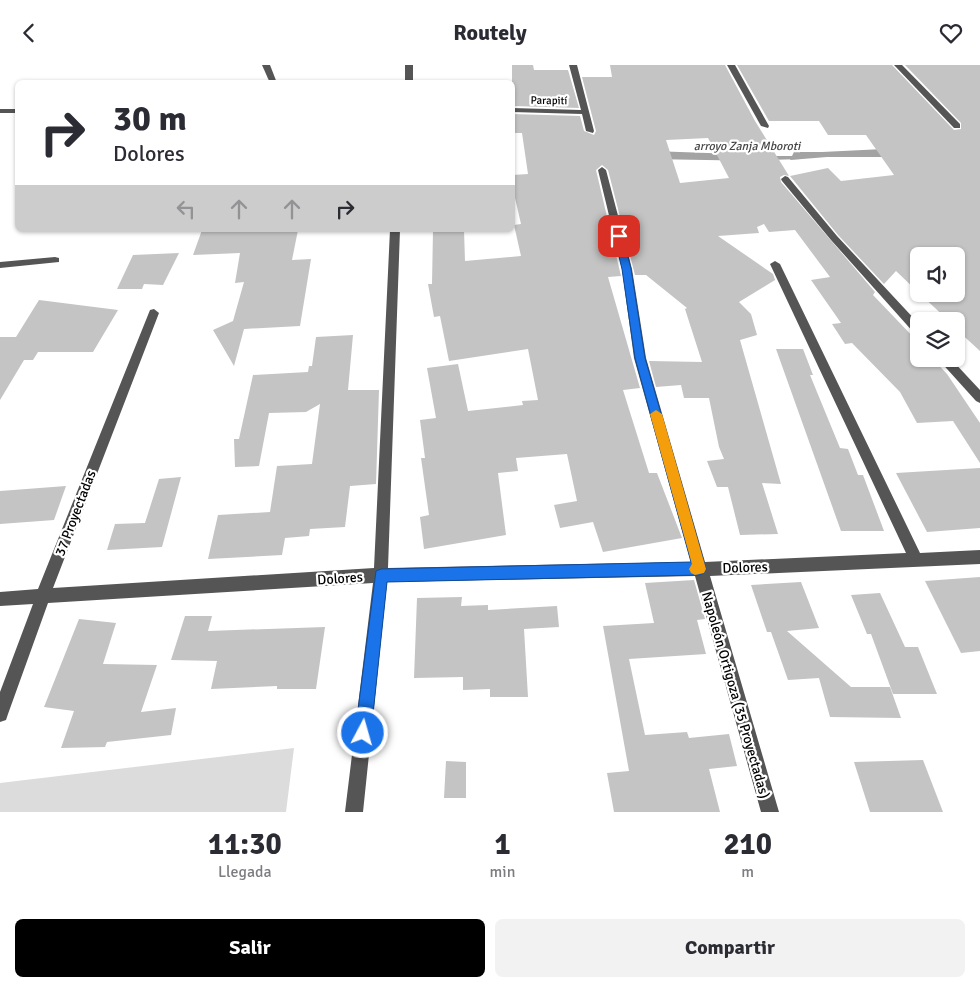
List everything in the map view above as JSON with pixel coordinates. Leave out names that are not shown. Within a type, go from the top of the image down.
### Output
[{"type":"street","points":[[266,65],[273,80]]},
{"type":"street","points":[[408,80],[409,65]]},
{"type":"street","points":[[573,65],[590,131]]},
{"type":"street","points":[[731,65],[765,125]]},
{"type":"street","points":[[898,65],[957,126]]},
{"type":"street","name":"Parapití","points":[[515,110],[585,112]]},
{"type":"street","points":[[0,111],[15,111]]},
{"type":"street","name":"Napoleón Ortigoza (35 Proyectadas)","points":[[602,170],[627,269],[640,358],[770,812]]},
{"type":"street","points":[[784,179],[834,238],[910,321]]},
{"type":"street","points":[[354,812],[381,575],[395,232]]},
{"type":"street","points":[[0,265],[55,260]]},
{"type":"street","points":[[775,264],[918,561]]},
{"type":"street","name":"37 Proyectadas","points":[[0,714],[43,596],[154,313]]},
{"type":"street","points":[[951,367],[980,398]]},
{"type":"street","name":"Dolores","points":[[0,599],[381,575],[699,569],[980,557]]},
{"type":"shaded area","points":[[904,148],[939,151],[881,157],[827,157],[790,160],[794,152]]},
{"type":"shaded area","points":[[652,151],[767,155],[763,161],[649,159]]},
{"type":"shaded area","points":[[294,748],[286,812],[0,812],[0,783]]},
{"type":"building","points":[[512,65],[533,65],[534,70],[568,70],[579,108],[515,106],[515,80],[512,80]]},
{"type":"building","points":[[610,65],[725,65],[755,121],[789,176],[784,175],[780,177],[781,182],[875,292],[873,295],[910,334],[910,367],[940,367],[980,423],[980,463],[953,421],[917,423],[900,392],[852,343],[845,344],[832,324],[841,323],[811,280],[830,277],[795,230],[769,232],[764,224],[757,227],[759,233],[718,236],[773,274],[775,280],[739,302],[751,314],[757,335],[740,340],[781,484],[762,483],[778,534],[740,535],[728,487],[717,487],[707,461],[724,459],[719,447],[709,398],[684,398],[681,385],[656,387],[649,361],[702,362],[685,309],[687,308],[646,275],[635,275],[608,170],[602,165],[596,170],[621,276],[608,277],[640,388],[623,390],[649,473],[657,473],[682,538],[603,552],[593,522],[560,528],[554,505],[577,501],[567,454],[516,458],[518,471],[498,473],[506,535],[424,549],[420,517],[429,515],[421,458],[425,458],[420,420],[436,418],[427,368],[458,364],[468,411],[523,405],[522,401],[538,400],[528,349],[449,361],[440,316],[434,317],[428,284],[432,284],[433,232],[464,232],[465,261],[521,256],[515,229],[515,225],[521,224],[515,198],[515,175],[528,174],[522,133],[515,133],[515,114],[580,116],[584,131],[594,135],[596,131],[582,77],[612,77]],"holes":[[[708,138],[729,178],[680,183],[666,140]]]},
{"type":"building","points":[[737,65],[892,65],[954,130],[961,129],[961,123],[905,65],[980,65],[980,351],[965,337],[965,312],[939,312],[929,302],[965,302],[965,247],[910,247],[910,284],[896,271],[884,284],[838,235],[790,176],[828,168],[841,181],[894,175],[866,135],[828,135],[819,121],[769,121]]},
{"type":"building","points":[[201,232],[298,232],[292,260],[311,259],[300,326],[244,329],[234,366],[213,330],[233,321],[244,282],[235,283],[240,253],[193,255]]},
{"type":"building","points":[[179,253],[163,285],[144,284],[142,289],[117,289],[133,255]]},
{"type":"building","points":[[39,300],[118,310],[93,352],[38,352],[33,360],[24,360],[0,400],[0,337],[16,337]]},
{"type":"building","points":[[353,335],[348,390],[379,390],[376,484],[350,486],[345,527],[310,529],[309,536],[285,538],[282,555],[208,559],[218,515],[270,512],[277,466],[312,464],[320,404],[306,412],[269,413],[259,466],[235,467],[234,439],[239,439],[253,375],[308,372],[309,366],[312,366],[316,337]]},
{"type":"building","points":[[776,349],[803,349],[813,375],[810,375],[840,448],[848,449],[858,475],[863,475],[884,531],[841,531]]},
{"type":"building","points":[[980,468],[980,528],[927,532],[896,473]]},
{"type":"building","points":[[181,477],[162,547],[107,550],[115,524],[145,523],[159,479]]},
{"type":"building","points":[[66,486],[54,520],[0,524],[0,491]]},
{"type":"building","points":[[980,577],[980,651],[961,653],[925,581]]},
{"type":"building","points":[[694,580],[705,619],[697,620],[706,654],[629,659],[645,735],[687,732],[689,738],[729,734],[737,766],[709,769],[720,812],[614,812],[607,773],[629,771],[603,626],[654,623],[645,583]]},
{"type":"building","points":[[801,582],[819,628],[787,631],[851,687],[890,687],[901,718],[830,717],[819,678],[788,680],[771,632],[767,632],[751,585]]},
{"type":"building","points":[[880,593],[905,647],[918,647],[937,694],[893,694],[871,634],[867,634],[851,595]]},
{"type":"building","points":[[462,597],[461,606],[488,605],[488,610],[557,606],[559,627],[524,629],[528,697],[490,697],[490,689],[463,690],[463,677],[414,678],[417,598]]},
{"type":"building","points":[[185,616],[212,616],[208,631],[325,627],[316,689],[277,689],[277,686],[211,689],[217,661],[171,660]]},
{"type":"building","points":[[79,619],[116,623],[103,664],[157,665],[141,712],[176,708],[171,735],[107,742],[105,747],[61,748],[74,711],[44,707]]},
{"type":"building","points":[[923,760],[943,812],[870,812],[854,762]]},
{"type":"building","points":[[446,761],[466,762],[466,798],[444,798]]},
{"type":"waterway","name":"arroyo Zanja Mboroti","points":[[768,158],[799,158]]},
{"type":"slow traffic","points":[[656,414],[699,569],[695,569]]},
{"type":"route","points":[[363,733],[381,575],[699,569],[640,358],[627,269],[619,236]]}]
